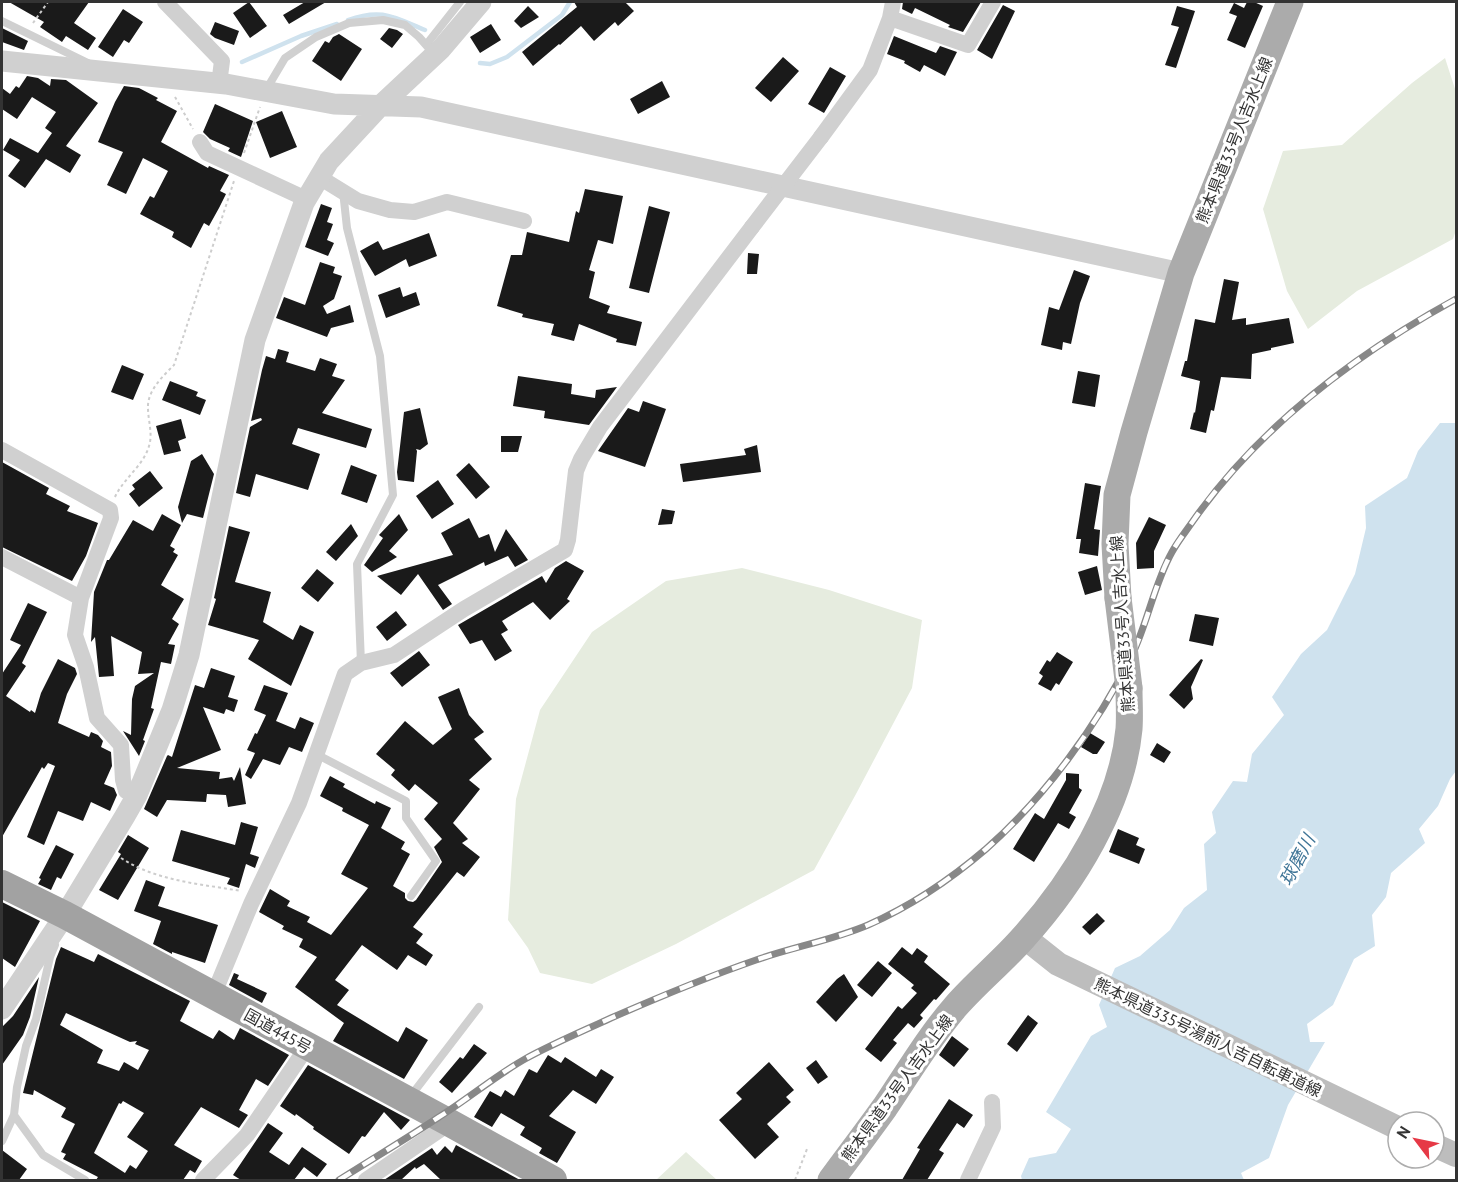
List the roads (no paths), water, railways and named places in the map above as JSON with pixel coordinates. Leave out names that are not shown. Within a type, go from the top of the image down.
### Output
[{"type":"highway","name":"国道445号","points":[[2,884],[60,922],[213,996],[553,1180]]},
{"type":"main road","name":"熊本県道33号人吉水上線","points":[[831,1180],[956,1006],[1024,937],[1079,866],[1107,807],[1123,763],[1129,729],[1129,688],[1118,598],[1115,544],[1117,495],[1181,273],[1290,2]]},
{"type":"main road","name":"熊本県道335号湯前人吉自転車道線","points":[[1024,937],[1058,964],[1386,1122]]},
{"type":"street","points":[[165,2],[222,61],[219,84]]},
{"type":"street","points":[[2,1009],[60,922],[137,795],[172,710],[189,655],[255,340],[279,268],[306,199],[329,161],[430,50],[481,2]]},
{"type":"street","points":[[213,996],[232,946],[299,803],[345,674],[361,663],[394,655],[464,609],[564,550],[568,540],[576,471],[600,427],[870,70],[892,10],[968,45],[993,2]]},
{"type":"street","points":[[2,61],[266,90],[334,104],[421,107],[1181,273]]},
{"type":"street","points":[[200,142],[207,153],[306,199]]},
{"type":"street","points":[[320,177],[358,201],[390,210],[414,212],[447,202],[524,221]]},
{"type":"street","points":[[2,450],[110,510],[111,518],[81,598],[75,635],[86,667],[98,718],[121,745],[126,791],[137,795]]},
{"type":"street","points":[[2,557],[81,598]]},
{"type":"street","points":[[203,1180],[247,1135],[308,1047]]},
{"type":"street","points":[[968,1180],[993,1127],[992,1102]]},
{"type":"street","points":[[366,1180],[450,1123]]},
{"type":"lane","points":[[266,90],[285,58],[316,38],[349,23],[383,20],[405,25],[430,50],[460,2]]},
{"type":"lane","points":[[2,21],[107,72]]},
{"type":"lane","points":[[342,191],[347,228],[380,356],[393,495],[357,564],[361,663]]},
{"type":"lane","points":[[316,754],[405,801],[406,818],[435,861],[411,896]]},
{"type":"lane","points":[[2,1141],[14,1115],[17,1087],[26,1046],[36,1019],[50,957],[58,939],[60,922]]},
{"type":"lane","points":[[407,1101],[479,1007]]},
{"type":"lane","points":[[14,1115],[43,1155],[85,1180]]},
{"type":"water","name":"球磨川","points":[[1440,423],[1456,423],[1456,771],[1438,806],[1419,829],[1425,843],[1391,873],[1386,897],[1372,915],[1375,946],[1354,959],[1333,1005],[1307,1024],[1310,1042],[1325,1042],[1288,1105],[1269,1158],[1241,1173],[1244,1180],[1022,1180],[1021,1176],[1029,1158],[1056,1153],[1071,1129],[1046,1112],[1091,1036],[1107,1027],[1099,1005],[1115,968],[1140,956],[1170,930],[1184,908],[1207,890],[1204,844],[1216,833],[1212,812],[1233,781],[1247,782],[1252,754],[1284,715],[1272,697],[1301,654],[1327,630],[1355,574],[1366,528],[1365,506],[1407,478],[1418,451]]},
{"type":"waterway","points":[[480,63],[490,64],[507,57],[562,15],[570,2]]},
{"type":"waterway","points":[[348,20],[379,14],[396,18],[425,30]]},
{"type":"waterway","points":[[242,62],[301,36],[337,24]]},
{"type":"railway","points":[[339,1180],[450,1110],[514,1066],[546,1048],[629,1010],[719,973],[770,955],[841,935],[884,918],[915,901],[973,860],[1008,829],[1049,784],[1086,734],[1132,655],[1160,577],[1172,552],[1219,487],[1248,454],[1312,395],[1382,344],[1456,299]]}]
